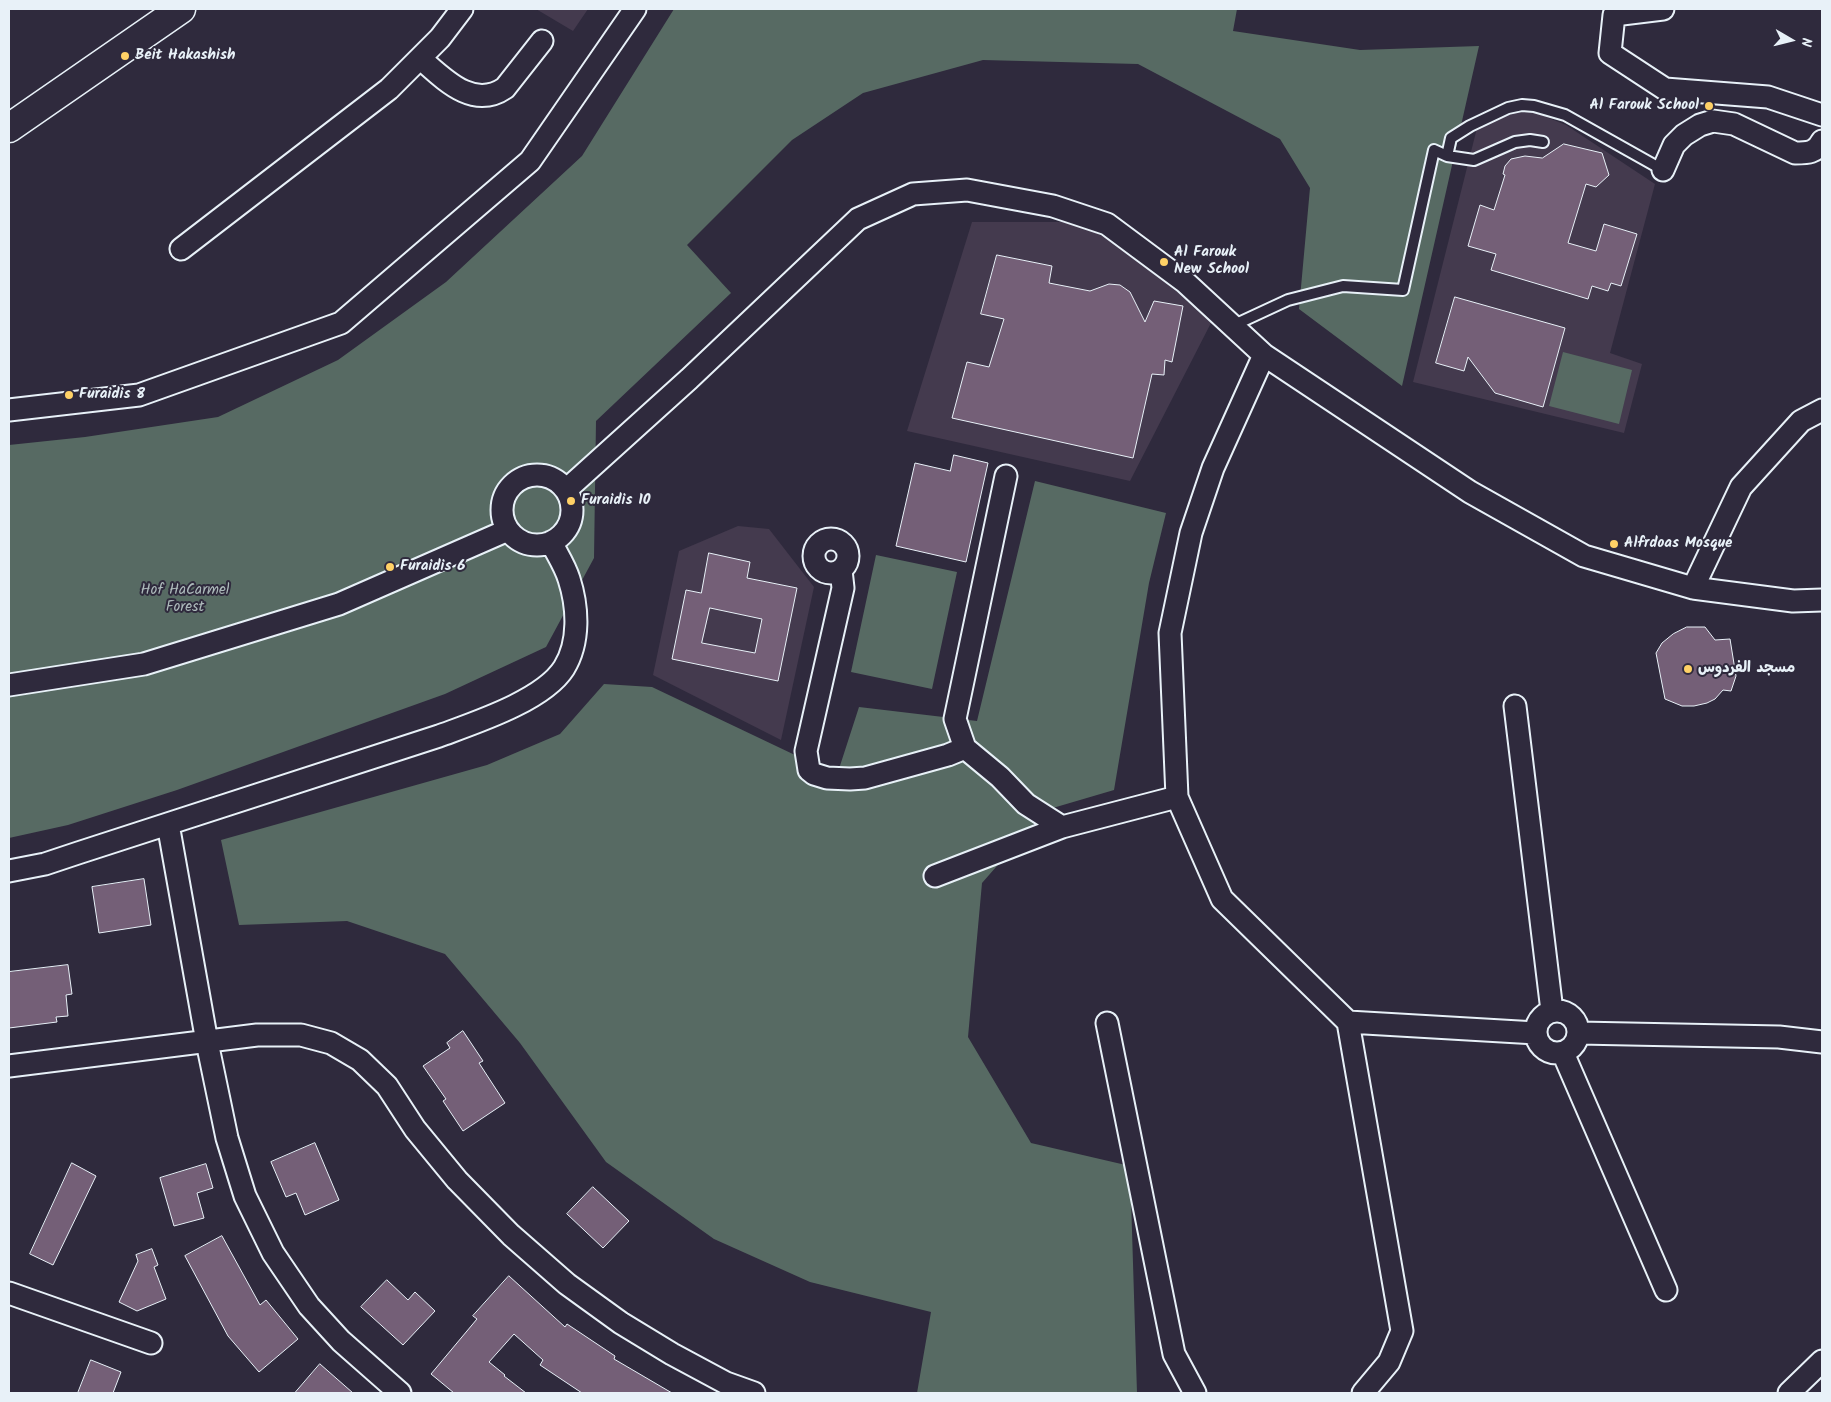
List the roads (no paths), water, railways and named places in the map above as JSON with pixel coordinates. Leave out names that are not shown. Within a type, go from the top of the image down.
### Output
[{"type":"street","points":[[9,128],[181,9]]},
{"type":"street","points":[[182,249],[389,89],[421,59],[462,9]]},
{"type":"street","points":[[9,410],[139,395],[341,323],[530,161],[635,9]]},
{"type":"street","points":[[1663,9],[1606,12],[1610,53],[1665,89],[1768,97],[1822,115]]},
{"type":"street","points":[[421,59],[460,91],[469,94],[487,95],[499,92],[505,88],[542,42]]},
{"type":"street","points":[[1663,170],[1674,145],[1684,135],[1700,125],[1713,121],[1734,124],[1795,153],[1805,154],[1817,149],[1822,141]]},
{"type":"street","points":[[566,490],[689,379],[858,219],[913,194],[967,190],[1053,206],[1107,224],[1185,282],[1264,355],[1470,492],[1584,556],[1694,588],[1793,601],[1822,600]]},
{"type":"street","points":[[1264,355],[1213,468],[1191,534],[1170,633],[1177,797],[1222,898],[1348,1022],[1402,1331],[1389,1362],[1363,1393]]},
{"type":"street","points":[[1694,588],[1741,487],[1802,421],[1822,410]]},
{"type":"street","points":[[527,476],[544,476],[558,482],[566,490],[571,502],[572,514],[568,525],[561,535],[551,542],[540,545],[528,543],[517,538],[508,530],[503,520],[503,504],[509,488],[517,481],[527,476]]},
{"type":"street","points":[[1006,476],[955,719],[966,748],[1000,777],[1026,804],[1062,827]]},
{"type":"street","points":[[9,685],[144,664],[339,604],[508,530]]},
{"type":"street","points":[[9,871],[45,864],[168,824],[480,721],[522,702],[548,685],[564,668],[573,646],[576,622],[575,604],[569,578],[551,542]]},
{"type":"street","points":[[841,570],[843,588],[806,751],[809,770],[814,774],[827,778],[865,778],[948,755],[966,748]]},
{"type":"street","points":[[1515,706],[1552,1011]]},
{"type":"street","points":[[935,876],[1062,827],[1177,797]]},
{"type":"street","points":[[168,824],[207,1042],[229,1146],[245,1196],[272,1253],[309,1306],[341,1341],[400,1393]]},
{"type":"street","points":[[1552,1011],[1565,1012],[1571,1015],[1575,1020],[1579,1033],[1574,1046],[1563,1053],[1550,1052],[1545,1049],[1537,1039],[1536,1033],[1540,1019],[1552,1011]]},
{"type":"street","points":[[1107,1022],[1174,1354],[1195,1393]]},
{"type":"street","points":[[1348,1022],[1536,1033]]},
{"type":"street","points":[[1579,1033],[1769,1036],[1822,1042]]},
{"type":"street","points":[[9,1066],[257,1035],[301,1035],[331,1043],[360,1060],[387,1086],[415,1129],[457,1180],[511,1235],[567,1284],[621,1323],[672,1354],[726,1383],[754,1393]]},
{"type":"street","points":[[1563,1053],[1666,1290]]},
{"type":"street","points":[[9,1293],[151,1343]]},
{"type":"street","points":[[1789,1393],[1822,1361]]},
{"type":"lane","points":[[1447,156],[1451,138],[1470,126],[1508,108],[1522,105],[1534,106],[1565,115],[1663,170]]},
{"type":"lane","points":[[1232,326],[1288,300],[1343,286],[1403,290],[1434,150],[1447,156],[1474,160],[1515,142],[1530,140],[1543,142]]},
{"type":"place","name":"Beit Hakashish","points":[[125,56]]},
{"type":"place","name":"Al Farouk School","points":[[1709,106]]},
{"type":"place","name":"Al Farouk New School","points":[[1164,262]]},
{"type":"place","name":"Furaidis 8","points":[[69,395]]},
{"type":"place","name":"Furaidis 10","points":[[571,501]]},
{"type":"place","name":"Alfrdoas Mosque","points":[[1614,544]]},
{"type":"place","name":"Furaidis 6","points":[[390,567]]},
{"type":"place","name":"مسجد الفردوس","points":[[1688,669]]},
{"type":"park label","name":"Hof HaCarmel Forest","points":[[185,600]]}]
